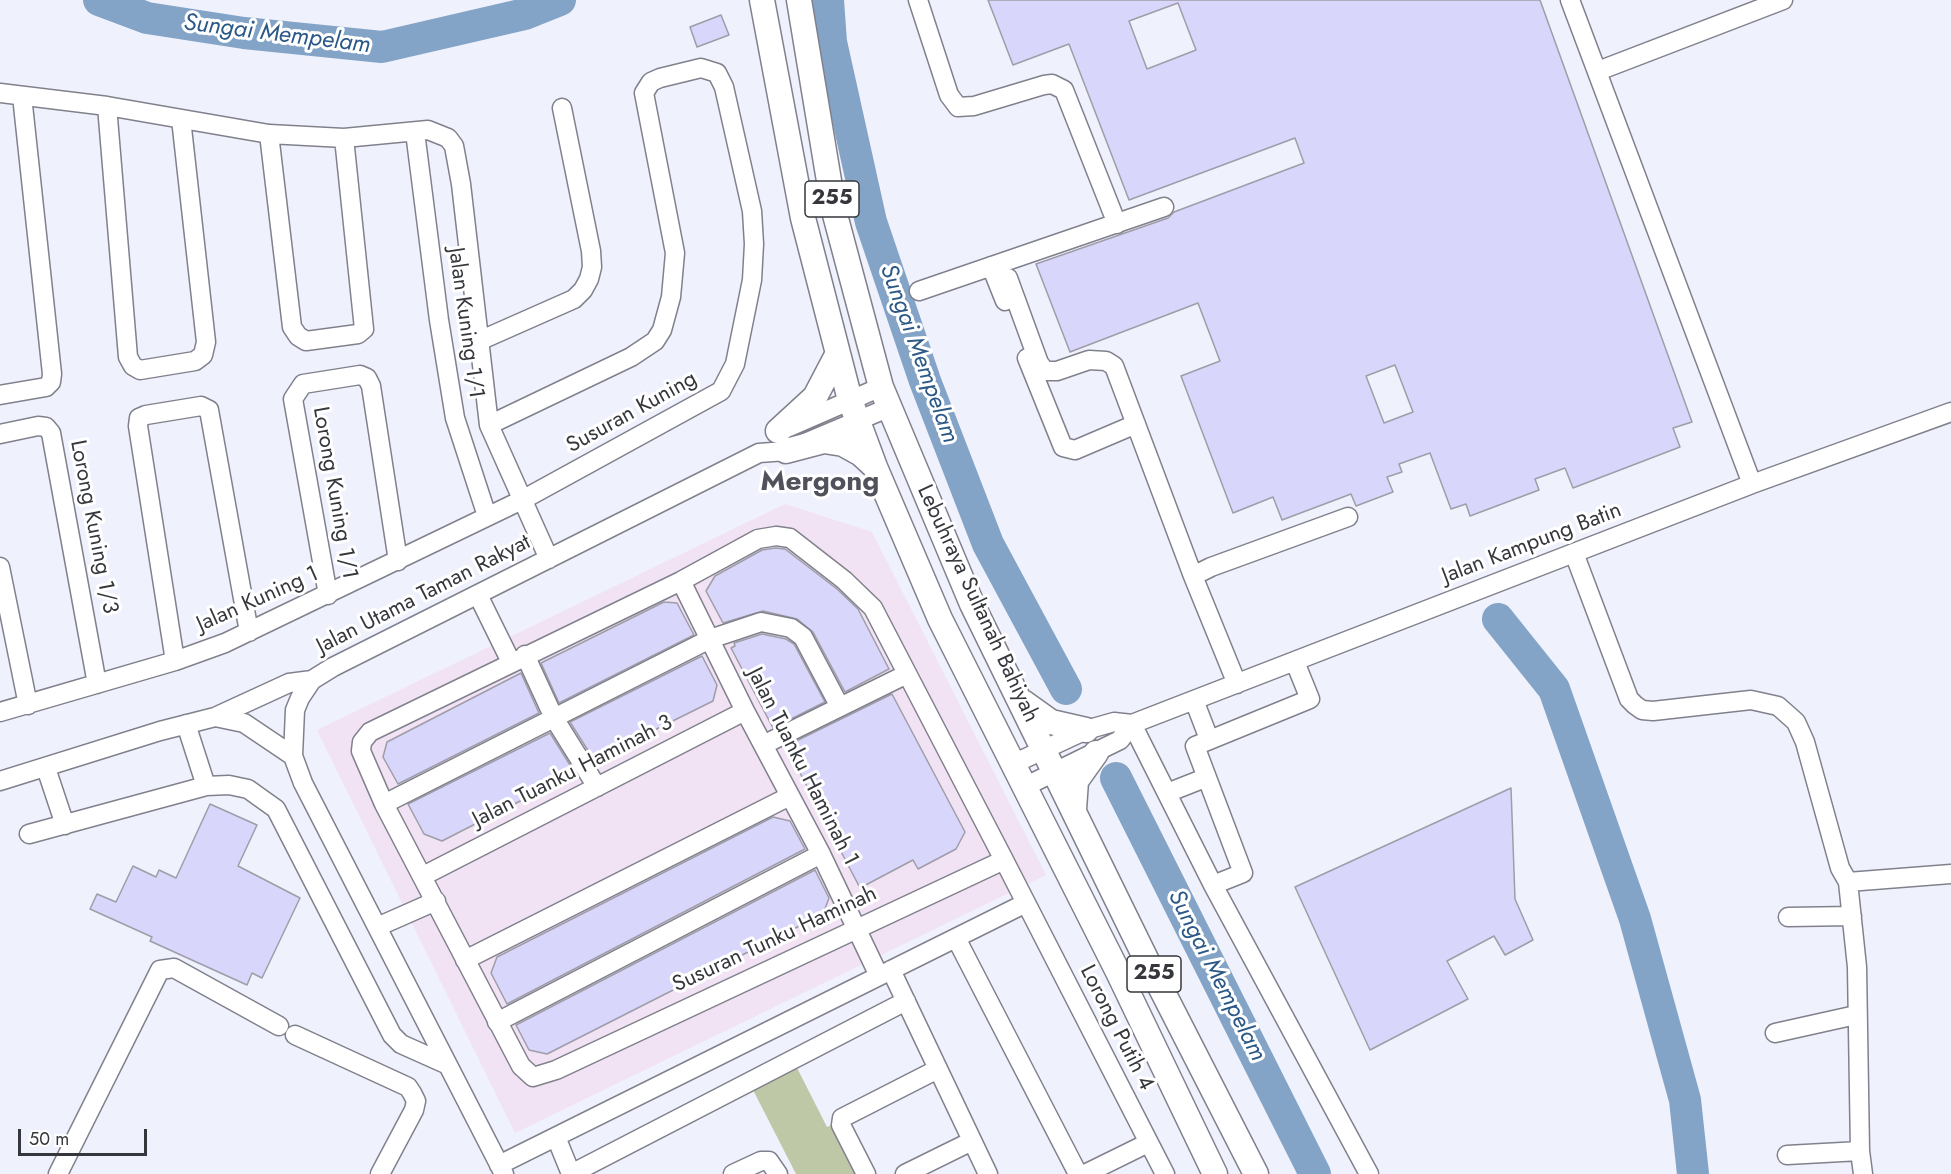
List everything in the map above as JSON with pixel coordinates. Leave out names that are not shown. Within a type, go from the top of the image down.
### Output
[{"type":"main road","name":"Lebuhraya Sultanah Bahiyah","points":[[799,4],[834,211],[885,397],[972,604],[1256,1174]]},
{"type":"main road","name":"Lebuhraya Sultanah Bahiyah","points":[[762,6],[803,218],[837,355],[875,467],[940,619],[1118,972],[1215,1174]]},
{"type":"main road","points":[[782,441],[815,397],[837,355]]},
{"type":"main road","points":[[782,441],[824,441],[843,444],[861,454],[875,467]]},
{"type":"main road","points":[[1017,696],[1051,722],[1086,730]]},
{"type":"main road","points":[[1077,818],[1073,800],[1076,781],[1096,753]]},
{"type":"street","points":[[918,0],[949,95],[958,107],[974,106],[1044,85],[1052,84],[1064,90],[1117,224]]},
{"type":"street","points":[[1570,0],[1752,484]]},
{"type":"street","points":[[1598,71],[1783,0]]},
{"type":"street","name":"Susuran Kuning","points":[[489,425],[631,357],[655,341],[662,330],[671,297],[675,253],[644,93],[651,82],[660,78],[702,68],[717,73],[724,87],[754,228],[752,280],[729,379],[721,391],[710,399],[524,499]]},
{"type":"street","points":[[0,93],[107,106],[269,134],[344,138],[435,131],[448,138],[454,146],[489,425],[549,559]]},
{"type":"street","points":[[0,395],[46,387],[51,382],[52,374],[22,96]]},
{"type":"street","points":[[107,106],[128,357],[140,370],[195,362],[203,355],[206,342],[181,119]]},
{"type":"street","points":[[479,341],[574,299],[589,279],[592,267],[591,251],[562,108]]},
{"type":"street","name":"Jalan Kuning 1/1","points":[[415,132],[439,320],[455,418],[461,444],[487,516]]},
{"type":"street","points":[[269,134],[292,327],[298,336],[306,341],[358,334],[364,329],[344,138]]},
{"type":"street","points":[[919,291],[1164,207]]},
{"type":"street","points":[[991,266],[1063,447],[1075,450],[1136,424]]},
{"type":"street","points":[[1008,278],[1039,363],[1045,371],[1057,371],[1089,360],[1106,361],[1114,366],[1193,576],[1237,684]]},
{"type":"street","name":"Lorong Kuning 1/1","points":[[328,595],[298,391],[360,375],[367,378],[371,386],[398,561]]},
{"type":"street","name":"Jalan Utama Taman Rakyat","points":[[502,1170],[303,783],[293,756],[295,710],[312,680],[782,441],[885,397]]},
{"type":"street","points":[[175,661],[138,426],[140,418],[146,415],[201,406],[209,410],[249,632]]},
{"type":"street","name":"Jalan Kampung Batin","points":[[1013,764],[1086,730],[1114,722],[1132,724],[1752,484],[1951,412]]},
{"type":"street","name":"Lorong Kuning 1/3","points":[[0,434],[38,426],[46,428],[51,434],[97,684]]},
{"type":"street","name":"Jalan Kuning 1","points":[[0,712],[175,661],[249,632],[524,499]]},
{"type":"street","points":[[1193,576],[1211,567],[1348,517]]},
{"type":"street","points":[[518,659],[681,582],[758,539],[776,536],[790,538],[873,608],[1004,860]]},
{"type":"street","points":[[1574,553],[1629,699],[1635,705],[1653,711],[1751,700],[1778,706],[1796,722],[1805,742],[1840,868],[1848,882],[1857,967],[1856,1015],[1860,1151],[1863,1174]]},
{"type":"street","points":[[0,567],[28,705]]},
{"type":"street","name":"Jalan Tuanku Haminah 1","points":[[681,582],[857,928],[885,973],[906,1001],[988,1174]]},
{"type":"street","points":[[478,595],[597,787]]},
{"type":"street","points":[[384,804],[710,639],[761,622],[791,628],[803,637],[840,707]]},
{"type":"street","name":"Susuran Tunku Haminah","points":[[518,659],[370,732],[362,742],[361,751],[384,804],[520,1066],[533,1077],[556,1070],[1004,860]]},
{"type":"street","points":[[1213,885],[1243,873],[1205,778],[1195,746],[1209,738],[1310,699],[1295,662]]},
{"type":"street","points":[[763,745],[908,674]]},
{"type":"street","points":[[0,781],[215,717],[289,684],[312,680]]},
{"type":"street","points":[[1194,700],[1209,738]]},
{"type":"street","name":"Jalan Tuanku Haminah 3","points":[[423,876],[745,711]]},
{"type":"street","points":[[215,717],[244,723],[293,756]]},
{"type":"street","points":[[186,724],[206,786]]},
{"type":"street","points":[[1132,724],[1213,885],[1369,1174]]},
{"type":"street","name":"Jalan Kampung Batin","points":[[1024,787],[1120,740],[1132,724]]},
{"type":"street","points":[[46,768],[65,825]]},
{"type":"street","points":[[1167,793],[1205,778]]},
{"type":"street","points":[[29,834],[206,786],[229,785],[248,789],[276,809],[392,1035],[400,1044],[448,1065]]},
{"type":"street","points":[[465,960],[790,796]]},
{"type":"street","points":[[497,1022],[821,854]]},
{"type":"street","name":"Lorong Putih 4","points":[[1004,860],[1024,904],[1165,1174]]},
{"type":"street","points":[[1848,882],[1951,874]]},
{"type":"street","points":[[377,927],[435,902]]},
{"type":"street","points":[[502,1170],[555,1137],[1024,904]]},
{"type":"street","points":[[1788,917],[1852,916]]},
{"type":"street","points":[[956,938],[1078,1174]]},
{"type":"street","points":[[58,1174],[160,970],[166,967],[174,968],[287,1031],[408,1088],[416,1101],[414,1110],[380,1174]]},
{"type":"street","points":[[555,1137],[571,1174],[906,1001]]},
{"type":"street","points":[[1775,1033],[1856,1015]]},
{"type":"street","points":[[866,1174],[841,1125],[842,1118],[938,1069]]},
{"type":"street","points":[[905,1174],[972,1141]]},
{"type":"street","points":[[1085,1174],[1148,1143]]},
{"type":"street","points":[[1787,1155],[1860,1151]]},
{"type":"street","points":[[733,1174],[761,1161],[769,1161],[778,1174]]},
{"type":"shaded area","points":[[785,504],[872,532],[1046,875],[515,1133],[317,730]]},
{"type":"green space","points":[[794,1062],[827,1127],[834,1124],[860,1174],[796,1174],[750,1084]]},
{"type":"building","points":[[988,0],[1540,0],[1692,422],[1673,428],[1680,447],[1573,488],[1565,468],[1535,479],[1539,490],[1470,516],[1466,504],[1451,509],[1430,453],[1399,464],[1402,472],[1387,477],[1393,492],[1356,506],[1351,494],[1282,520],[1273,497],[1233,513],[1181,376],[1220,361],[1198,303],[1070,352],[1036,264],[1168,218],[1174,212],[1304,163],[1295,138],[1129,200],[1069,44],[1013,65]],"holes":[[[1178,3],[1196,50],[1147,69],[1129,21]],[[1395,365],[1413,412],[1384,423],[1366,376]]]},
{"type":"building","points":[[721,15],[729,35],[697,47],[690,27]]},
{"type":"building","points":[[785,549],[837,589],[858,609],[889,669],[845,692],[813,632],[797,619],[763,611],[723,623],[706,591],[715,576],[762,550]]},
{"type":"building","points":[[664,602],[677,603],[694,635],[559,703],[541,663]]},
{"type":"building","points":[[762,634],[786,639],[794,644],[825,702],[773,728],[731,648],[735,646],[734,643]]},
{"type":"building","points":[[702,656],[717,685],[713,701],[594,760],[570,722]]},
{"type":"building","points":[[521,673],[539,713],[398,784],[383,757],[387,742]]},
{"type":"building","points":[[892,694],[965,832],[956,849],[918,869],[913,860],[860,888],[786,746]]},
{"type":"building","points":[[550,733],[575,773],[442,841],[424,834],[408,804]]},
{"type":"building","points":[[1511,788],[1515,899],[1533,940],[1505,955],[1494,936],[1447,961],[1468,999],[1370,1050],[1295,887]]},
{"type":"building","points":[[210,804],[257,825],[238,866],[300,898],[262,978],[252,973],[247,985],[150,941],[152,937],[90,909],[97,894],[116,902],[133,866],[156,877],[159,870],[176,878]]},
{"type":"building","points":[[773,817],[790,821],[805,849],[507,1004],[491,973],[497,957]]},
{"type":"building","points":[[815,870],[829,898],[823,914],[547,1054],[529,1050],[516,1025]]},
{"type":"waterway","name":"Sungai Mempelam","points":[[99,0],[147,18],[244,33],[382,47],[525,14],[560,0]]},
{"type":"waterway","name":"Sungai Mempelam","points":[[828,0],[831,42],[871,222],[925,381],[988,544],[1066,689]]},
{"type":"waterway","points":[[1498,619],[1554,689],[1635,919],[1685,1100],[1693,1174]]},
{"type":"waterway","name":"Sungai Mempelam","points":[[1116,778],[1315,1174]]},
{"type":"district","name":"Mergong","points":[[820,483]]}]
